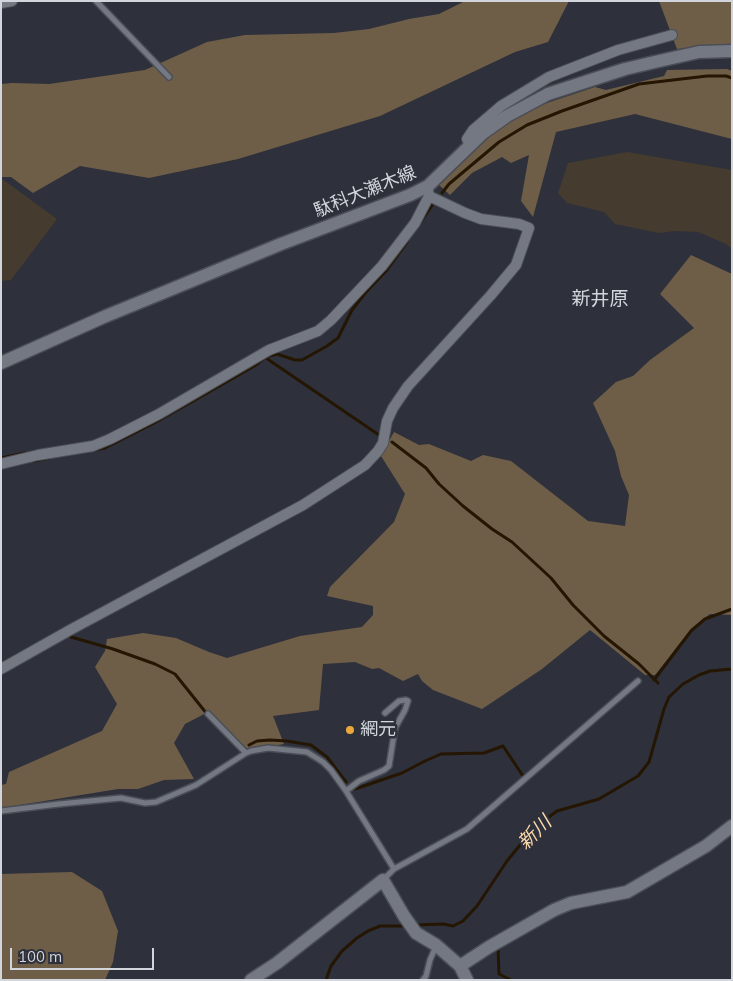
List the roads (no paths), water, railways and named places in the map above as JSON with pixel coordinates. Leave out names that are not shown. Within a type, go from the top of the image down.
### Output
[{"type":"main road","name":"駄科大瀬木線","points":[[1,363],[114,313],[281,244],[410,195],[428,191],[483,133],[507,116],[548,94],[625,69],[659,61],[699,52],[732,51]]},
{"type":"main road","points":[[460,966],[554,910],[571,903],[628,892],[706,846],[732,826]]},
{"type":"main road","points":[[251,980],[277,963],[383,880],[416,933],[436,945],[460,966],[467,980]]},
{"type":"street","points":[[1,3],[12,1]]},
{"type":"street","points":[[470,145],[467,139],[473,130],[501,106],[549,77],[618,50],[672,34]]},
{"type":"street","points":[[1,464],[38,455],[93,446],[110,440],[159,414],[269,350],[318,331],[331,320],[382,266],[415,223],[428,191],[465,213],[481,220],[519,224],[529,228],[516,265],[408,386],[393,408],[387,421],[383,443],[364,465],[304,505],[1,669]]},
{"type":"lane","points":[[96,1],[169,77]]},
{"type":"lane","points":[[383,880],[394,869],[467,829],[638,681]]},
{"type":"lane","points":[[346,791],[359,781],[389,766],[395,728],[408,700],[399,701],[385,713]]},
{"type":"lane","points":[[208,714],[246,753]]},
{"type":"lane","points":[[1,812],[121,798],[145,803],[156,802],[196,785],[246,753],[268,748],[307,752],[323,762],[331,770],[394,869]]},
{"type":"lane","points":[[423,980],[436,945]]},
{"type":"waterway","points":[[442,193],[449,184],[499,142],[527,125],[562,111],[639,84],[707,76],[726,76],[732,78]]},
{"type":"waterway","points":[[420,223],[435,201]]},
{"type":"waterway","points":[[95,450],[105,448],[156,422],[256,365],[266,357],[277,354],[295,360],[302,360],[327,346],[338,338],[352,310],[386,271],[407,242]]},
{"type":"waterway","points":[[266,358],[379,435]]},
{"type":"waterway","points":[[392,442],[426,468],[439,484],[463,506],[512,542],[551,578],[573,605],[604,636],[639,664],[658,683]]},
{"type":"waterway","points":[[1,458],[27,454]]},
{"type":"waterway","points":[[33,460],[49,458]]},
{"type":"waterway","points":[[654,680],[691,631],[705,619],[732,609]]},
{"type":"waterway","points":[[71,637],[113,649],[155,664],[175,674],[207,714]]},
{"type":"waterway","name":"新川","points":[[414,925],[443,924],[453,926],[463,921],[477,906],[507,861],[533,829],[557,811],[599,799],[638,776],[649,762],[669,697],[683,684],[699,675],[710,671],[732,669]]},
{"type":"waterway","points":[[249,745],[257,741],[270,740],[311,745],[327,757],[346,782]]},
{"type":"waterway","points":[[355,789],[402,773],[441,754],[484,753],[503,746],[523,776]]},
{"type":"waterway","name":"新川","points":[[326,980],[331,966],[342,951],[357,938],[380,926],[405,926]]},
{"type":"waterway","points":[[498,947],[499,974],[511,980]]},
{"type":"place","name":"網元","points":[[350,730]]},
{"type":"district","name":"新井原","points":[[600,299]]}]
